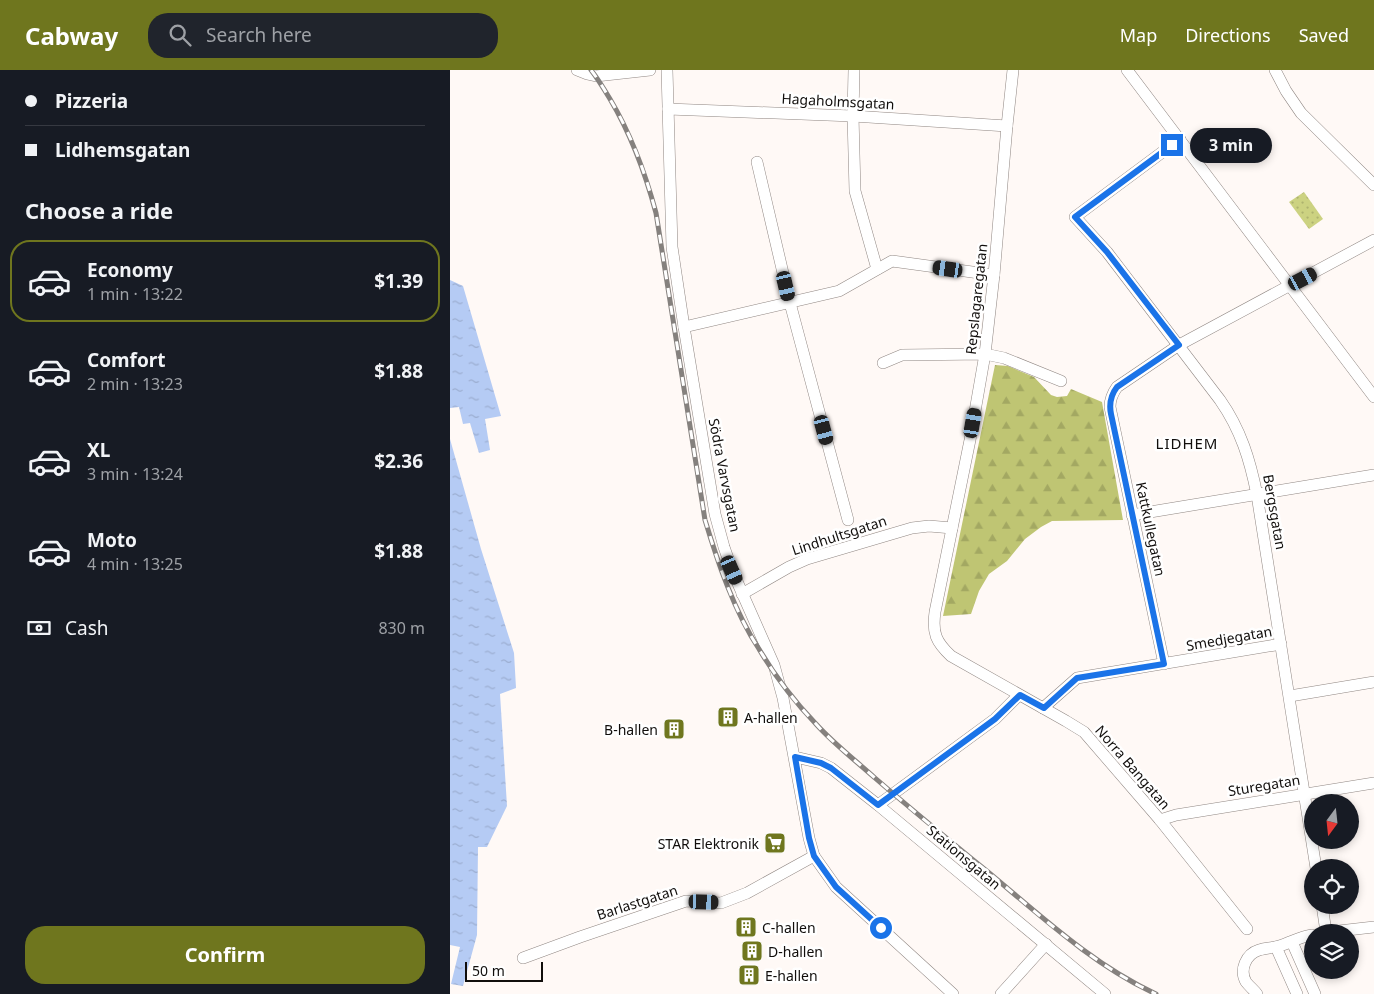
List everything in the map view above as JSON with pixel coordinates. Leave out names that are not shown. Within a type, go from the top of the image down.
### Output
[{"type":"street","points":[[578,70],[596,76],[650,70]]},
{"type":"street","name":"Södra Varvsgatan","points":[[667,70],[672,248],[715,514],[732,570],[774,665],[783,698],[814,856],[836,887],[953,994]]},
{"type":"street","points":[[854,70],[855,191],[876,269]]},
{"type":"street","name":"Repslagaregatan","points":[[952,528],[985,354],[1013,70]]},
{"type":"street","points":[[1127,70],[1374,397]]},
{"type":"street","points":[[1275,70],[1286,91],[1301,112],[1374,185]]},
{"type":"street","name":"Hagaholmsgatan","points":[[668,109],[853,116],[1007,126]]},
{"type":"street","name":"Bergsgatan","points":[[1180,140],[1075,217],[1107,252],[1179,345],[1230,415],[1247,453],[1258,495],[1305,794]]},
{"type":"street","points":[[757,162],[790,303],[848,520]]},
{"type":"street","points":[[1179,345],[1374,240]]},
{"type":"street","points":[[684,327],[839,291],[892,261],[994,275]]},
{"type":"street","name":"Kattkullegatan","points":[[1164,664],[1111,414],[1110,400],[1112,393],[1117,387],[1179,345]]},
{"type":"street","points":[[883,362],[902,356],[985,354],[1004,358],[1061,381]]},
{"type":"street","points":[[1132,515],[1374,475]]},
{"type":"street","name":"Lindhultsgatan","points":[[742,594],[789,566],[807,559],[912,528],[929,526],[952,528]]},
{"type":"street","name":"Norra Bangatan","points":[[952,528],[933,623],[938,642],[951,656],[1084,732],[1160,820],[1247,929]]},
{"type":"street","name":"Smedjegatan","points":[[1044,708],[1077,678],[1282,644]]},
{"type":"street","points":[[1290,696],[1374,682]]},
{"type":"street","points":[[878,805],[995,719],[1020,695]]},
{"type":"street","name":"Stationsgatan","points":[[795,757],[821,763],[831,768],[1105,994]]},
{"type":"street","name":"Sturegatan","points":[[1305,794],[1374,783]]},
{"type":"street","name":"Sturegatan","points":[[1160,820],[1176,815],[1304,794]]},
{"type":"street","name":"Barlastgatan","points":[[523,958],[686,901],[721,903],[748,894],[814,856]]},
{"type":"street","points":[[1359,929],[1374,927]]},
{"type":"street","points":[[1257,994],[1246,982],[1244,964],[1247,958],[1259,950],[1276,947],[1304,938]]},
{"type":"street","points":[[1292,942],[1315,994]]},
{"type":"street","points":[[1001,994],[1046,944]]},
{"type":"street","points":[[1276,947],[1297,994]]},
{"type":"green space","points":[[1304,192],[1323,219],[1309,229],[1289,202]]},
{"type":"green space","points":[[995,365],[1008,366],[1034,377],[1051,395],[1057,397],[1067,396],[1071,389],[1102,402],[1123,520],[1052,521],[1025,539],[1007,561],[989,574],[979,591],[971,614],[943,616]]},
{"type":"water","points":[[450,280],[463,286],[501,416],[485,419],[490,450],[479,453],[470,423],[463,424],[459,407],[450,408]]},
{"type":"water","points":[[450,439],[481,549],[514,653],[516,688],[500,694],[507,806],[487,847],[478,847],[477,935],[463,986],[451,984],[460,947],[450,945]]},
{"type":"railway","points":[[591,70],[599,80],[625,127],[637,154],[652,198],[656,213],[705,520],[734,603],[759,649],[778,679],[800,706],[845,752],[1068,939],[1111,969],[1156,994]]},
{"type":"place","name":"A-hallen","points":[[728,717]]},
{"type":"place","name":"B-hallen","points":[[674,729]]},
{"type":"place","name":"STAR Elektronik","points":[[775,843]]},
{"type":"place","name":"C-hallen","points":[[746,927]]},
{"type":"place","name":"D-hallen","points":[[752,951]]},
{"type":"place","name":"E-hallen","points":[[749,975]]},
{"type":"district","name":"LIDHEM","points":[[1187,443]]},
{"type":"route","points":[[881,928],[836,887],[814,856],[809,838],[795,757],[821,763],[831,768],[878,805],[995,719],[1020,695],[1044,708],[1077,678],[1164,664],[1111,414],[1110,400],[1112,393],[1117,387],[1179,345],[1107,252],[1075,217],[1172,145]]}]
